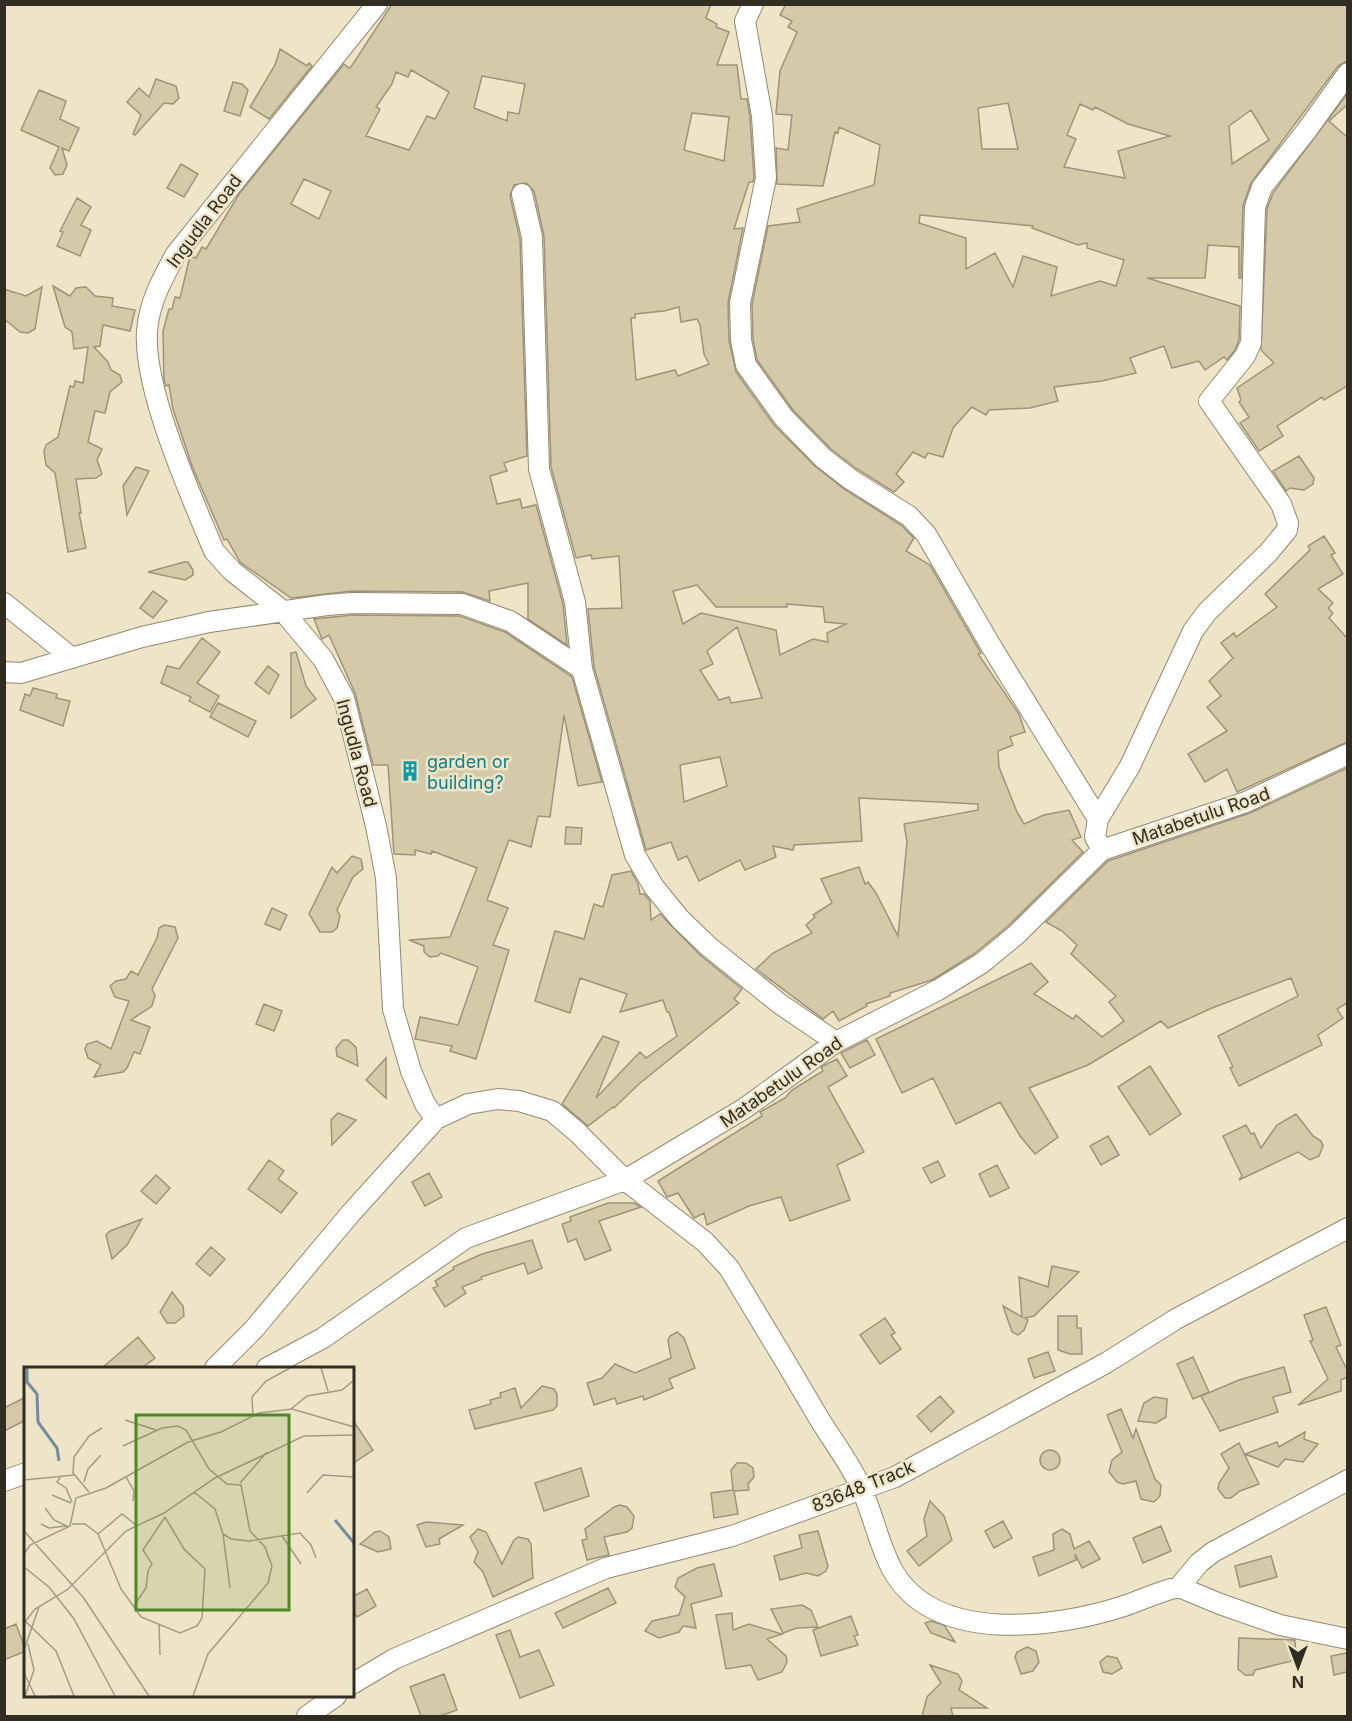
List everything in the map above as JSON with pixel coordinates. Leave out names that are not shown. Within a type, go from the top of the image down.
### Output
[{"type":"street","name":"Ingudla Road","points":[[377,4],[189,236],[163,277],[150,310],[147,333],[153,384],[214,551],[232,571],[283,611],[323,659],[344,698],[386,878],[393,1009],[411,1071],[425,1104],[436,1119]]},
{"type":"street","points":[[753,4],[745,21],[762,116],[766,178],[740,303],[741,340],[746,365],[784,418],[823,458],[850,479],[909,516],[926,534],[991,646],[1098,819]]},
{"type":"street","points":[[1102,850],[1095,837],[1098,819],[1130,766],[1193,631],[1207,612],[1268,553],[1287,530],[1288,523],[1281,504],[1209,401],[1245,356],[1251,343],[1255,207],[1262,187],[1326,105],[1347,73]]},
{"type":"street","points":[[522,194],[532,237],[538,469],[575,602],[582,669],[635,855],[654,887],[680,919],[708,946],[780,1004],[836,1042]]},
{"type":"street","points":[[4,603],[72,658]]},
{"type":"street","points":[[4,672],[21,673],[142,637],[209,622],[353,603],[462,604],[510,621],[582,669]]},
{"type":"street","name":"Matabetulu Road","points":[[269,1367],[323,1338],[466,1238],[625,1180],[745,1108],[836,1042],[938,990],[982,963],[1016,934],[1102,850],[1246,802],[1347,754]]},
{"type":"street","points":[[216,1367],[254,1329],[351,1213],[436,1119],[468,1104],[498,1099],[519,1101],[552,1111],[625,1180],[675,1217],[729,1268],[862,1489],[881,1545],[894,1572],[915,1595],[955,1618],[982,1624],[1053,1620],[1122,1606],[1179,1587],[1199,1563],[1213,1552],[1347,1480]]},
{"type":"street","name":"83648 Track","points":[[354,1683],[394,1659],[606,1568],[732,1536],[895,1477],[1053,1393],[1176,1318],[1347,1228]]},
{"type":"street","points":[[4,1481],[24,1474]]},
{"type":"street","points":[[1179,1587],[1280,1625],[1347,1639]]},
{"type":"street","points":[[314,1714],[334,1697]]},
{"type":"building","points":[[392,4],[711,4],[706,18],[717,24],[716,27],[729,32],[717,65],[737,65],[741,99],[747,99],[750,117],[754,177],[753,182],[749,182],[734,229],[743,228],[728,303],[729,341],[736,372],[774,425],[815,466],[844,489],[901,525],[914,538],[906,551],[930,565],[981,653],[978,654],[1019,714],[1025,732],[1010,737],[1013,745],[998,751],[999,767],[1017,812],[1024,824],[1044,815],[1069,810],[1081,837],[1072,840],[1083,852],[1008,926],[975,953],[932,980],[890,993],[890,996],[866,1004],[867,1006],[839,1021],[833,1011],[823,1019],[756,969],[773,953],[812,933],[806,925],[815,917],[813,915],[832,903],[821,879],[859,867],[865,884],[868,882],[876,893],[898,936],[907,842],[904,824],[978,810],[978,804],[859,798],[862,841],[794,845],[793,850],[773,846],[776,857],[745,870],[740,860],[699,881],[687,856],[678,860],[671,842],[646,850],[594,667],[588,609],[622,608],[619,556],[592,559],[591,555],[576,558],[551,467],[544,236],[534,191],[526,183],[514,185],[510,196],[520,239],[527,456],[504,463],[507,471],[490,476],[497,504],[520,499],[522,508],[536,505],[563,604],[567,645],[528,619],[528,583],[489,591],[490,601],[462,592],[352,591],[291,598],[240,562],[227,539],[224,540],[192,466],[173,409],[169,385],[166,386],[164,380],[163,331],[175,297],[180,298],[190,256],[196,258],[202,247],[206,249],[239,194],[344,64],[351,67]],"holes":[[[411,70],[449,92],[435,119],[427,116],[409,150],[366,136],[380,109],[376,107],[392,84],[396,72],[408,77]],[[482,76],[525,84],[519,114],[508,112],[507,121],[474,108]],[[692,113],[729,117],[724,161],[684,150]],[[304,179],[331,191],[319,219],[291,204]],[[679,307],[681,322],[697,319],[704,354],[709,364],[678,376],[675,370],[636,380],[631,318],[635,318],[635,314]],[[697,585],[716,607],[787,607],[787,604],[823,607],[825,622],[846,624],[827,633],[828,642],[813,639],[780,655],[776,630],[701,613],[683,624],[673,591]],[[737,627],[762,698],[731,703],[729,697],[719,700],[700,670],[713,664],[707,651]],[[720,757],[727,786],[684,802],[680,765]]]},
{"type":"building","points":[[786,4],[1347,4],[1347,61],[1338,66],[1251,183],[1243,206],[1241,278],[1239,278],[1239,247],[1208,245],[1205,278],[1147,278],[1240,306],[1239,340],[1227,360],[1224,357],[1205,370],[1199,361],[1172,368],[1164,346],[1130,358],[1136,373],[1102,381],[1054,387],[1058,401],[1030,408],[989,410],[986,415],[972,407],[953,428],[943,457],[928,453],[925,458],[913,452],[896,474],[904,482],[894,492],[857,469],[831,449],[793,410],[757,360],[753,339],[752,304],[768,226],[800,222],[797,209],[874,185],[880,145],[839,127],[838,133],[835,132],[823,186],[777,184],[776,148],[788,150],[792,115],[776,114],[780,71],[797,32],[788,27],[792,21],[780,15]],"holes":[[[1008,103],[1018,149],[982,149],[978,108]],[[1080,104],[1093,110],[1095,107],[1128,124],[1170,136],[1118,151],[1125,178],[1064,167],[1076,139],[1067,135]],[[1251,110],[1269,140],[1232,164],[1229,126]],[[920,215],[1033,226],[1032,228],[1078,245],[1087,243],[1087,248],[1124,260],[1116,286],[1100,281],[1051,296],[1057,267],[1023,256],[1013,287],[995,253],[966,269],[966,238],[919,223]]]},
{"type":"building","points":[[280,49],[307,66],[309,63],[312,66],[269,119],[250,107],[275,65]]},
{"type":"building","points":[[156,79],[176,86],[179,98],[173,104],[164,103],[135,135],[133,134],[141,115],[127,102],[139,88],[149,97]]},
{"type":"building","points":[[233,82],[242,84],[248,90],[240,116],[224,111]]},
{"type":"building","points":[[39,90],[66,101],[60,119],[79,128],[69,151],[62,148],[67,165],[63,174],[55,175],[50,168],[59,147],[21,130]]},
{"type":"building","points":[[1347,94],[1347,105],[1329,121],[1347,137],[1347,386],[1324,400],[1322,397],[1277,426],[1283,436],[1259,451],[1240,423],[1249,417],[1239,402],[1241,400],[1237,388],[1274,363],[1261,350],[1267,209],[1273,193]]},
{"type":"building","points":[[181,164],[198,174],[184,197],[167,188]]},
{"type":"building","points":[[77,198],[91,207],[81,225],[91,230],[80,256],[57,246],[63,232],[60,231]]},
{"type":"building","points":[[53,286],[70,296],[76,288],[86,287],[95,296],[113,298],[112,306],[135,310],[130,331],[103,325],[100,346],[94,347],[108,362],[111,370],[120,375],[122,382],[110,392],[105,413],[95,411],[88,442],[102,449],[97,460],[102,474],[96,478],[76,479],[81,513],[79,513],[86,548],[68,552],[55,473],[46,465],[44,451],[46,445],[58,437],[70,386],[74,387],[75,381],[83,383],[88,347],[74,349],[72,332],[65,327]]},
{"type":"building","points":[[42,287],[35,329],[28,333],[20,332],[4,319],[4,289],[26,296]]},
{"type":"building","points":[[1299,456],[1314,478],[1313,484],[1304,490],[1290,488],[1286,491],[1273,471]]},
{"type":"building","points":[[136,467],[149,471],[127,515],[123,486]]},
{"type":"building","points":[[1324,536],[1335,553],[1331,555],[1343,574],[1318,589],[1333,603],[1328,608],[1333,613],[1329,618],[1347,638],[1347,742],[1237,792],[1227,769],[1205,782],[1188,754],[1227,731],[1207,707],[1221,696],[1209,681],[1233,658],[1221,643],[1234,633],[1236,637],[1277,607],[1265,594],[1310,550],[1308,546]]},
{"type":"building","points":[[188,562],[193,570],[193,575],[185,580],[148,572]]},
{"type":"building","points":[[153,591],[167,601],[153,618],[140,608]]},
{"type":"building","points":[[353,615],[460,616],[505,632],[572,677],[602,782],[578,786],[564,715],[550,817],[538,816],[531,847],[509,840],[487,900],[508,908],[493,945],[509,950],[476,1059],[450,1051],[452,1046],[415,1039],[420,1017],[458,1025],[478,967],[441,953],[430,957],[424,952],[424,946],[409,940],[450,937],[477,868],[432,851],[431,854],[415,850],[415,855],[394,854],[388,765],[373,765],[355,693],[329,635],[322,639],[314,619]]},
{"type":"building","points":[[202,638],[220,652],[197,683],[219,696],[210,712],[189,701],[191,697],[161,683],[167,666],[179,669]]},
{"type":"building","points":[[296,652],[306,686],[316,699],[291,718],[291,653]]},
{"type":"building","points":[[268,666],[279,675],[269,694],[255,683]]},
{"type":"building","points":[[33,688],[57,694],[56,698],[70,701],[63,726],[20,710],[25,694],[30,696]]},
{"type":"building","points":[[218,703],[256,721],[248,737],[210,717]]},
{"type":"building","points":[[1347,768],[1347,1003],[1337,1009],[1343,1018],[1318,1035],[1322,1045],[1239,1086],[1230,1068],[1233,1067],[1218,1036],[1298,996],[1291,978],[1212,1008],[1168,1028],[1161,1021],[1088,1065],[1029,1088],[1058,1137],[1035,1154],[1020,1136],[1000,1102],[956,1124],[933,1078],[902,1093],[876,1039],[1031,963],[1048,982],[1034,994],[1073,1019],[1076,1015],[1102,1037],[1124,1021],[1109,1002],[1116,996],[1071,954],[1077,945],[1062,931],[1046,922],[1108,861],[1250,813]]},
{"type":"building","points":[[566,827],[582,828],[581,844],[565,844]]},
{"type":"building","points":[[352,856],[361,859],[363,869],[353,877],[337,910],[340,916],[337,928],[332,932],[320,932],[309,914],[332,867],[337,873]]},
{"type":"building","points":[[631,871],[640,894],[644,894],[650,901],[651,920],[660,914],[700,955],[742,989],[734,999],[739,1003],[639,1084],[614,1108],[588,1126],[562,1104],[603,1036],[619,1042],[596,1098],[640,1052],[646,1058],[677,1036],[669,1012],[663,1000],[620,1012],[627,994],[580,978],[570,1013],[535,1001],[555,931],[584,939],[594,904],[603,907],[612,875]]},
{"type":"building","points":[[272,908],[287,915],[280,930],[265,924]]},
{"type":"building","points":[[164,925],[175,927],[178,938],[152,989],[155,995],[152,1006],[131,1020],[150,1027],[140,1054],[134,1052],[123,1072],[94,1077],[101,1065],[88,1058],[85,1049],[87,1044],[97,1041],[111,1049],[129,1001],[115,997],[110,986],[116,981],[126,979],[131,971],[138,975],[157,938],[159,928]]},
{"type":"building","points":[[264,1004],[282,1011],[274,1031],[256,1024]]},
{"type":"building","points":[[343,1040],[348,1040],[356,1047],[358,1066],[337,1056],[336,1048]]},
{"type":"building","points":[[867,1040],[875,1055],[850,1068],[841,1053]]},
{"type":"building","points":[[386,1058],[386,1098],[366,1080]]},
{"type":"building","points":[[837,1059],[847,1076],[828,1087],[864,1152],[837,1165],[850,1200],[790,1221],[781,1197],[749,1206],[707,1225],[704,1213],[694,1218],[678,1193],[667,1197],[658,1181],[762,1116],[760,1112],[785,1098],[792,1090],[823,1071],[821,1067]]},
{"type":"building","points":[[1150,1066],[1181,1114],[1150,1135],[1118,1087]]},
{"type":"building","points":[[338,1113],[356,1120],[332,1145],[331,1120]]},
{"type":"building","points":[[1296,1114],[1313,1136],[1321,1141],[1323,1146],[1319,1156],[1310,1160],[1298,1152],[1239,1180],[1242,1176],[1223,1136],[1246,1125],[1251,1134],[1254,1133],[1261,1148],[1277,1125]]},
{"type":"building","points":[[1108,1136],[1119,1155],[1101,1165],[1090,1146]]},
{"type":"building","points":[[269,1160],[284,1171],[278,1179],[297,1193],[281,1213],[248,1189]]},
{"type":"building","points":[[938,1161],[945,1176],[931,1183],[923,1168]]},
{"type":"building","points":[[997,1165],[1009,1188],[990,1197],[979,1174]]},
{"type":"building","points":[[429,1173],[442,1197],[425,1206],[412,1182]]},
{"type":"building","points":[[156,1175],[170,1188],[156,1204],[141,1191]]},
{"type":"building","points":[[608,1203],[634,1203],[641,1207],[599,1221],[611,1250],[585,1260],[576,1239],[568,1242],[562,1224],[571,1221],[570,1217]]},
{"type":"building","points":[[142,1219],[127,1245],[112,1259],[106,1235],[110,1231]]},
{"type":"building","points":[[532,1240],[542,1268],[528,1274],[524,1263],[481,1277],[482,1279],[462,1287],[466,1293],[445,1307],[433,1288],[438,1286],[435,1281],[454,1269],[453,1267],[482,1254]]},
{"type":"building","points":[[211,1247],[225,1259],[210,1276],[196,1264]]},
{"type":"building","points":[[1052,1266],[1079,1272],[1034,1316],[1025,1318],[1028,1320],[1024,1330],[1018,1335],[1012,1332],[1003,1306],[1022,1317],[1019,1277],[1048,1287]]},
{"type":"building","points":[[172,1292],[183,1306],[184,1316],[175,1323],[167,1323],[160,1312]]},
{"type":"building","points":[[1326,1307],[1341,1345],[1336,1347],[1347,1370],[1347,1377],[1341,1380],[1341,1391],[1298,1405],[1328,1379],[1310,1341],[1313,1340],[1304,1315]]},
{"type":"building","points":[[1058,1316],[1077,1316],[1077,1328],[1081,1328],[1082,1354],[1070,1354],[1058,1350]]},
{"type":"building","points":[[885,1318],[895,1333],[891,1335],[901,1349],[880,1364],[860,1335]]},
{"type":"building","points":[[677,1332],[684,1338],[695,1368],[669,1379],[673,1388],[644,1400],[643,1396],[617,1404],[615,1398],[594,1405],[587,1383],[602,1378],[615,1364],[635,1373],[671,1358],[668,1340]]},
{"type":"building","points":[[138,1337],[155,1358],[143,1367],[103,1367]]},
{"type":"building","points":[[1048,1352],[1055,1371],[1034,1378],[1028,1359]]},
{"type":"building","points":[[1193,1357],[1209,1392],[1193,1399],[1177,1364]]},
{"type":"building","points":[[1284,1367],[1291,1392],[1273,1397],[1278,1412],[1220,1431],[1201,1396],[1239,1380]]},
{"type":"building","points":[[542,1386],[554,1389],[557,1394],[557,1406],[553,1410],[475,1429],[469,1410],[491,1404],[490,1400],[501,1397],[500,1393],[515,1388],[521,1408]]},
{"type":"building","points":[[940,1396],[954,1412],[931,1432],[917,1416]]},
{"type":"building","points":[[1154,1397],[1167,1399],[1166,1417],[1156,1423],[1138,1421],[1144,1403]]},
{"type":"building","points":[[24,1398],[24,1421],[4,1431],[4,1408]]},
{"type":"building","points":[[1121,1409],[1133,1438],[1136,1429],[1155,1479],[1161,1485],[1160,1496],[1154,1502],[1141,1499],[1136,1481],[1123,1484],[1117,1482],[1109,1472],[1112,1460],[1122,1452],[1107,1415]]},
{"type":"building","points":[[354,1422],[373,1450],[354,1463]]},
{"type":"building","points":[[1305,1432],[1304,1439],[1318,1444],[1303,1462],[1285,1459],[1278,1467],[1245,1454],[1277,1442],[1279,1447]]},
{"type":"building","points":[[1239,1443],[1259,1484],[1240,1491],[1231,1498],[1225,1498],[1218,1489],[1219,1483],[1229,1468],[1221,1454]]},
{"type":"building","points":[[1046,1450],[1054,1450],[1060,1456],[1060,1464],[1054,1470],[1046,1470],[1040,1464],[1040,1456]]},
{"type":"building","points":[[737,1463],[746,1463],[753,1468],[754,1477],[748,1484],[749,1490],[734,1491],[738,1514],[714,1518],[711,1493],[733,1490],[731,1470]]},
{"type":"building","points":[[581,1468],[589,1496],[544,1511],[535,1483]]},
{"type":"building","points":[[930,1501],[944,1516],[952,1540],[919,1566],[907,1551],[927,1536],[924,1519]]},
{"type":"building","points":[[620,1505],[627,1507],[634,1516],[632,1528],[627,1532],[604,1537],[609,1555],[587,1560],[582,1540],[587,1539],[585,1529]]},
{"type":"building","points":[[1003,1521],[1012,1538],[994,1548],[985,1531]]},
{"type":"building","points":[[426,1522],[463,1525],[439,1539],[440,1544],[426,1547],[417,1525]]},
{"type":"building","points":[[1161,1526],[1171,1551],[1143,1563],[1133,1538]]},
{"type":"building","points":[[478,1529],[486,1532],[502,1564],[514,1540],[518,1537],[528,1539],[531,1544],[533,1578],[493,1597],[483,1572],[474,1562],[478,1552],[470,1537]]},
{"type":"building","points":[[1062,1529],[1070,1534],[1074,1549],[1089,1541],[1100,1559],[1082,1568],[1075,1554],[1076,1560],[1039,1576],[1033,1557],[1054,1550],[1053,1534]]},
{"type":"building","points":[[380,1531],[389,1537],[391,1549],[378,1552],[360,1544],[375,1532]]},
{"type":"building","points":[[818,1531],[828,1566],[826,1571],[818,1576],[806,1573],[780,1580],[774,1556],[802,1548],[799,1535]]},
{"type":"building","points":[[1271,1556],[1277,1577],[1240,1587],[1235,1566]]},
{"type":"building","points":[[714,1564],[722,1596],[691,1604],[696,1628],[683,1626],[679,1632],[659,1638],[645,1631],[652,1621],[679,1615],[685,1597],[675,1587],[678,1578],[697,1568]]},
{"type":"building","points":[[608,1588],[616,1603],[563,1628],[555,1613]]},
{"type":"building","points":[[367,1589],[376,1606],[357,1617],[354,1612],[354,1596]]},
{"type":"building","points":[[802,1605],[811,1610],[818,1627],[797,1628],[783,1633],[771,1609]]},
{"type":"building","points":[[732,1613],[733,1630],[749,1624],[782,1634],[767,1639],[786,1656],[787,1662],[782,1672],[758,1680],[751,1665],[726,1669],[716,1615]]},
{"type":"building","points":[[851,1616],[858,1635],[854,1636],[858,1645],[821,1656],[813,1630]]},
{"type":"building","points":[[931,1621],[944,1625],[955,1642],[931,1633],[925,1623]]},
{"type":"building","points":[[16,1624],[24,1652],[4,1660],[4,1629]]},
{"type":"building","points":[[510,1630],[520,1657],[539,1650],[554,1685],[520,1698],[496,1635]]},
{"type":"building","points":[[1239,1638],[1295,1640],[1296,1660],[1255,1670],[1253,1675],[1245,1675],[1238,1669]]},
{"type":"building","points":[[1027,1647],[1036,1651],[1039,1662],[1033,1671],[1021,1674],[1015,1657],[1017,1652]]},
{"type":"building","points":[[1347,1653],[1347,1672],[1334,1675],[1331,1656]]},
{"type":"building","points":[[1107,1656],[1117,1658],[1122,1668],[1112,1674],[1103,1672],[1100,1662]]},
{"type":"building","points":[[930,1665],[958,1674],[962,1681],[959,1690],[987,1708],[951,1708],[953,1716],[922,1716],[927,1697],[941,1683]]},
{"type":"building","points":[[444,1674],[457,1710],[440,1716],[421,1716],[410,1687]]},
{"type":"place","name":"garden or building?","points":[[410,771]]}]
